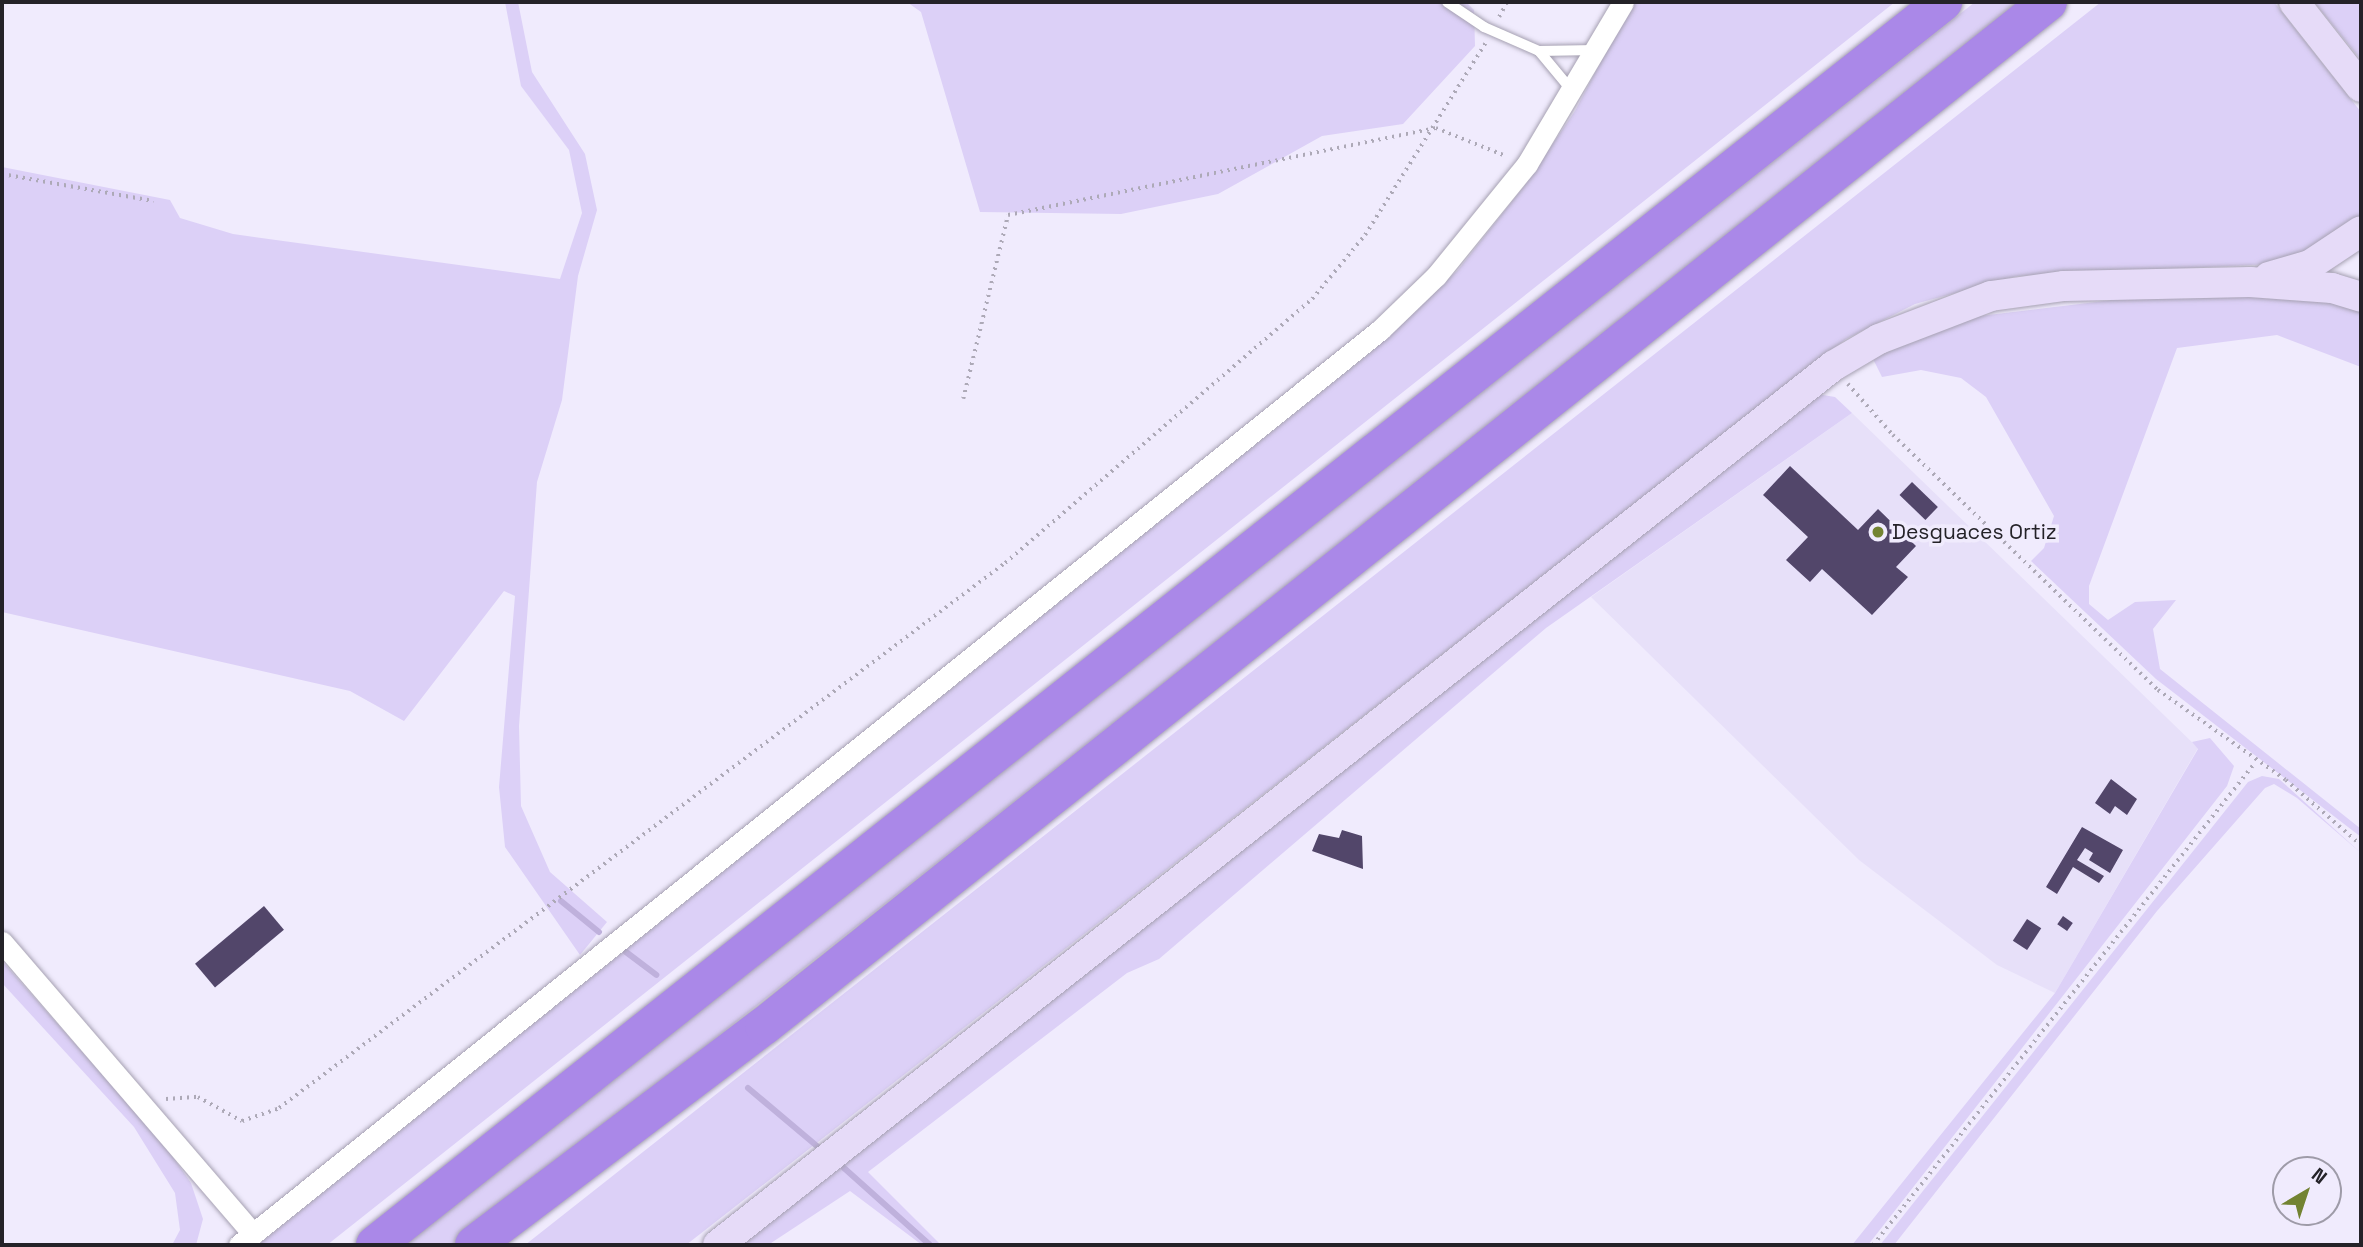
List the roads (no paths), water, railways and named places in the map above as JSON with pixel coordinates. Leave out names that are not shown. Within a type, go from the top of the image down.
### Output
[{"type":"highway","points":[[375,1245],[1943,2]]},
{"type":"highway","points":[[474,1245],[764,1026],[2048,2]]},
{"type":"street","points":[[2,942],[146,1112],[246,1240],[1380,330],[1436,276],[1527,164],[1573,92],[1622,2]]},
{"type":"street","points":[[2294,2],[2360,84]]},
{"type":"street","points":[[2250,282],[2309,265],[2361,231]]},
{"type":"street","points":[[718,1245],[1833,366],[1921,318],[1991,296],[2064,286],[2250,282],[2332,288],[2361,298]]},
{"type":"lane","points":[[1447,2],[1492,31],[1539,51],[1597,51]]},
{"type":"lane","points":[[1539,51],[1573,92]]},
{"type":"waterway","points":[[561,901],[599,932]]},
{"type":"waterway","points":[[626,952],[656,975]]},
{"type":"waterway","points":[[748,1088],[818,1147]]},
{"type":"waterway","points":[[844,1168],[930,1245]]},
{"type":"place","name":"Desguaces Ortiz","points":[[1878,532]]}]
